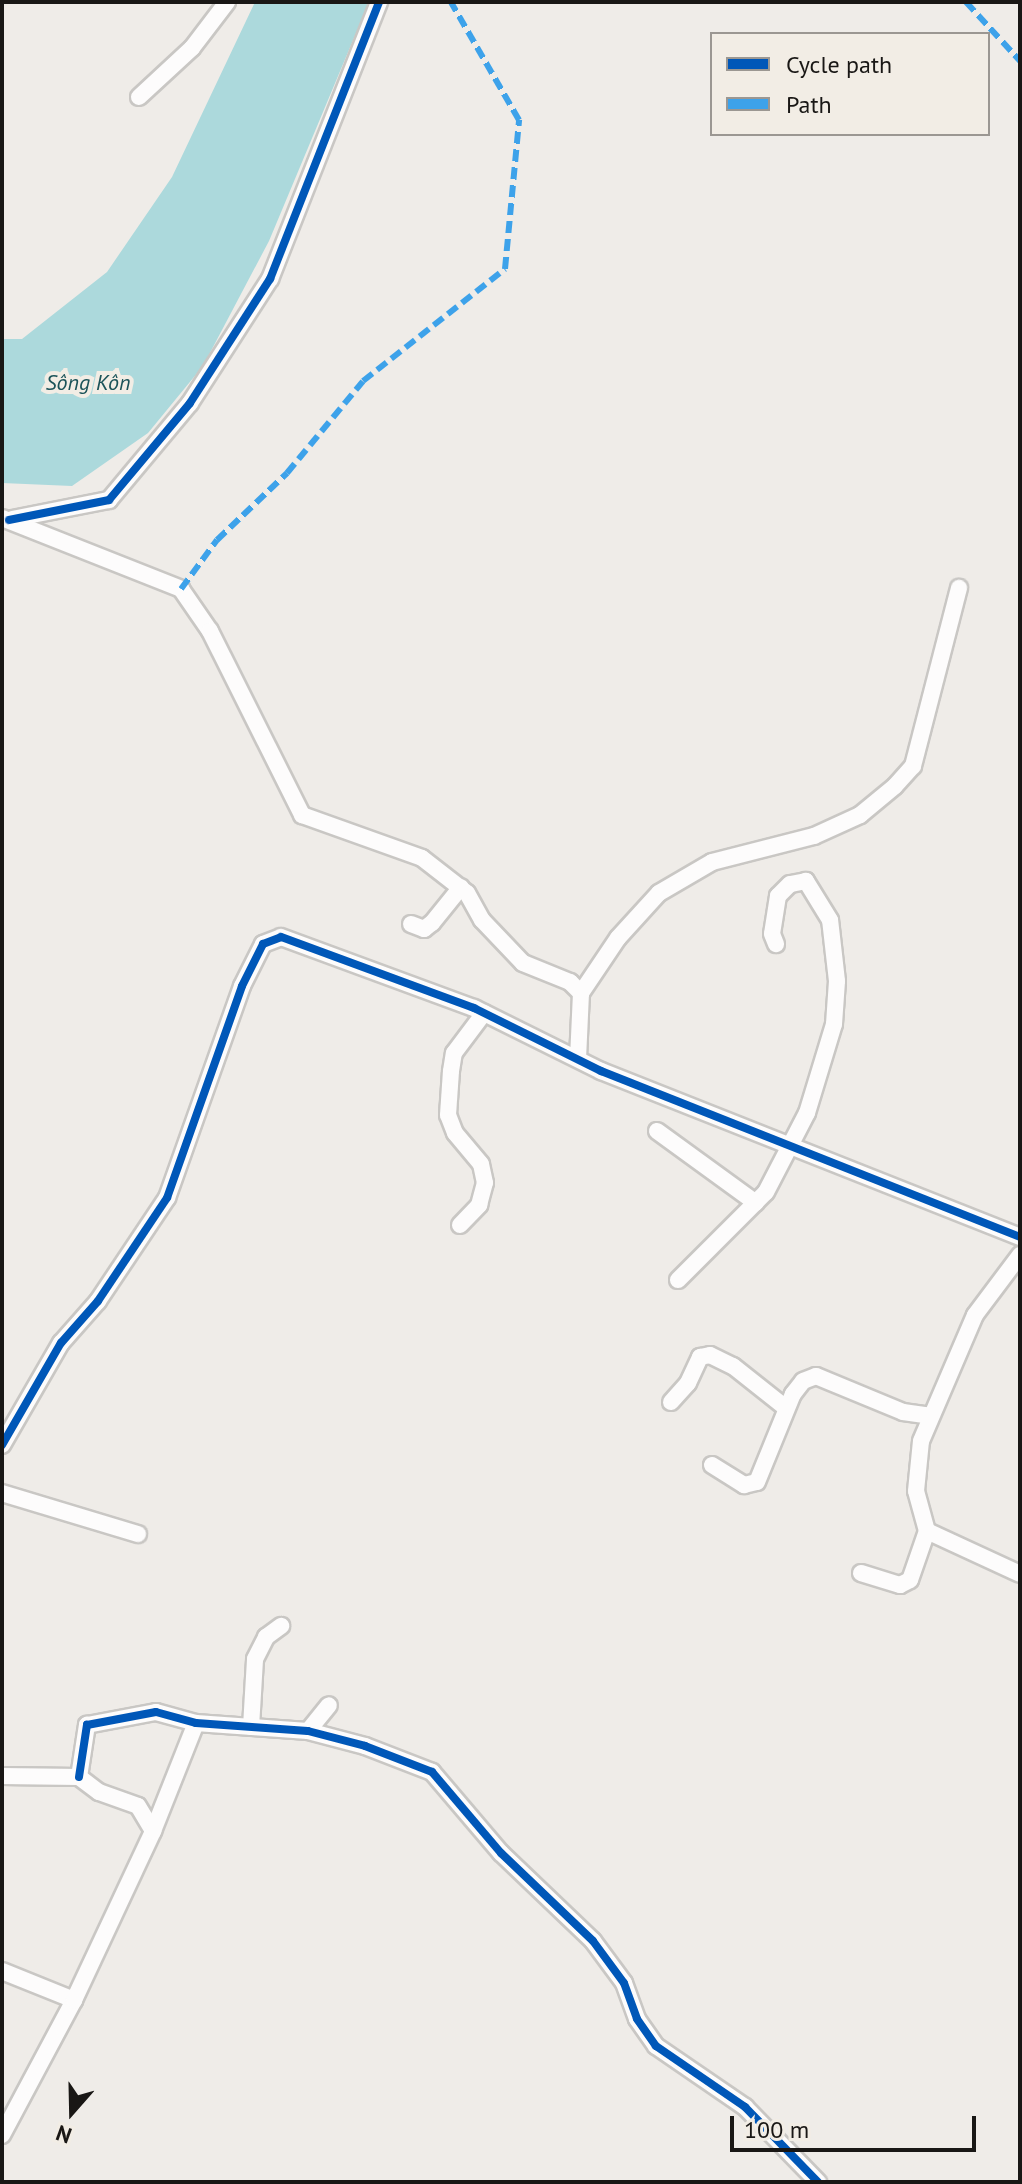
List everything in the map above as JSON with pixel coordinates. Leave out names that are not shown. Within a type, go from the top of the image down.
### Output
[{"type":"street","points":[[139,97],[192,48],[227,2]]},
{"type":"street","points":[[5,519],[109,500],[190,403],[270,279],[379,2]]},
{"type":"street","points":[[5,519],[181,589],[210,631],[302,815],[422,858],[461,887],[506,948],[523,963],[570,982],[581,993]]},
{"type":"street","points":[[578,1059],[581,993],[618,938],[659,893],[724,858],[814,836],[860,815],[895,786],[913,766],[959,588]]},
{"type":"street","points":[[678,1280],[756,1203],[795,1144],[834,1024],[837,981],[830,920],[806,881],[790,884],[778,896],[772,934],[776,944]]},
{"type":"street","points":[[411,924],[424,929],[461,887]]},
{"type":"street","points":[[2,1445],[61,1343],[98,1301],[167,1198],[242,986],[263,944],[281,937],[484,1013],[578,1059],[1020,1237]]},
{"type":"street","points":[[460,1225],[479,1205],[485,1183],[481,1164],[455,1133],[448,1115],[451,1071],[454,1053],[484,1013]]},
{"type":"street","points":[[657,1131],[756,1203]]},
{"type":"street","points":[[861,1573],[900,1585],[910,1580],[927,1531],[915,1475],[930,1416],[989,1290],[1020,1255]]},
{"type":"street","points":[[671,1402],[688,1383],[700,1357],[710,1355],[733,1366],[786,1408]]},
{"type":"street","points":[[712,1465],[744,1485],[757,1482],[786,1408],[803,1381],[816,1376],[903,1412],[930,1416]]},
{"type":"street","points":[[2,1493],[138,1534]]},
{"type":"street","points":[[927,1531],[1020,1574]]},
{"type":"street","points":[[251,1727],[255,1659],[266,1637],[281,1626]]},
{"type":"street","points":[[308,1731],[329,1705]]},
{"type":"street","points":[[79,1777],[87,1725],[156,1712],[196,1723],[308,1731],[432,1772],[501,1853],[593,1941],[624,1983],[637,2019],[656,2046],[745,2107],[818,2182]]},
{"type":"street","points":[[2,2135],[7,2111],[74,2000],[153,1831],[196,1723]]},
{"type":"street","points":[[2,1776],[79,1777],[99,1792],[138,1806],[153,1831]]},
{"type":"street","points":[[2,1971],[74,2000]]},
{"type":"water","name":"Sông Kôn","points":[[255,2],[369,2],[269,241],[203,366],[148,433],[72,486],[2,483],[2,339],[22,339],[107,272],[172,177]]},
{"type":"marked path","points":[[181,589],[217,540],[287,473],[363,381],[505,269],[519,120],[451,2]]},
{"type":"marked path","points":[[966,2],[1020,61]]},
{"type":"cycle path","points":[[9,520],[109,500],[190,403],[270,279],[379,2]]},
{"type":"cycle path","points":[[2,1445],[61,1343],[98,1301],[167,1198],[242,986],[263,944],[281,937],[474,1008],[601,1071],[1020,1237]]},
{"type":"cycle path","points":[[79,1777],[87,1725],[156,1712],[196,1723],[308,1731],[365,1746],[432,1772],[501,1853],[593,1941],[624,1983],[637,2019],[656,2046],[745,2107],[818,2182]]}]
